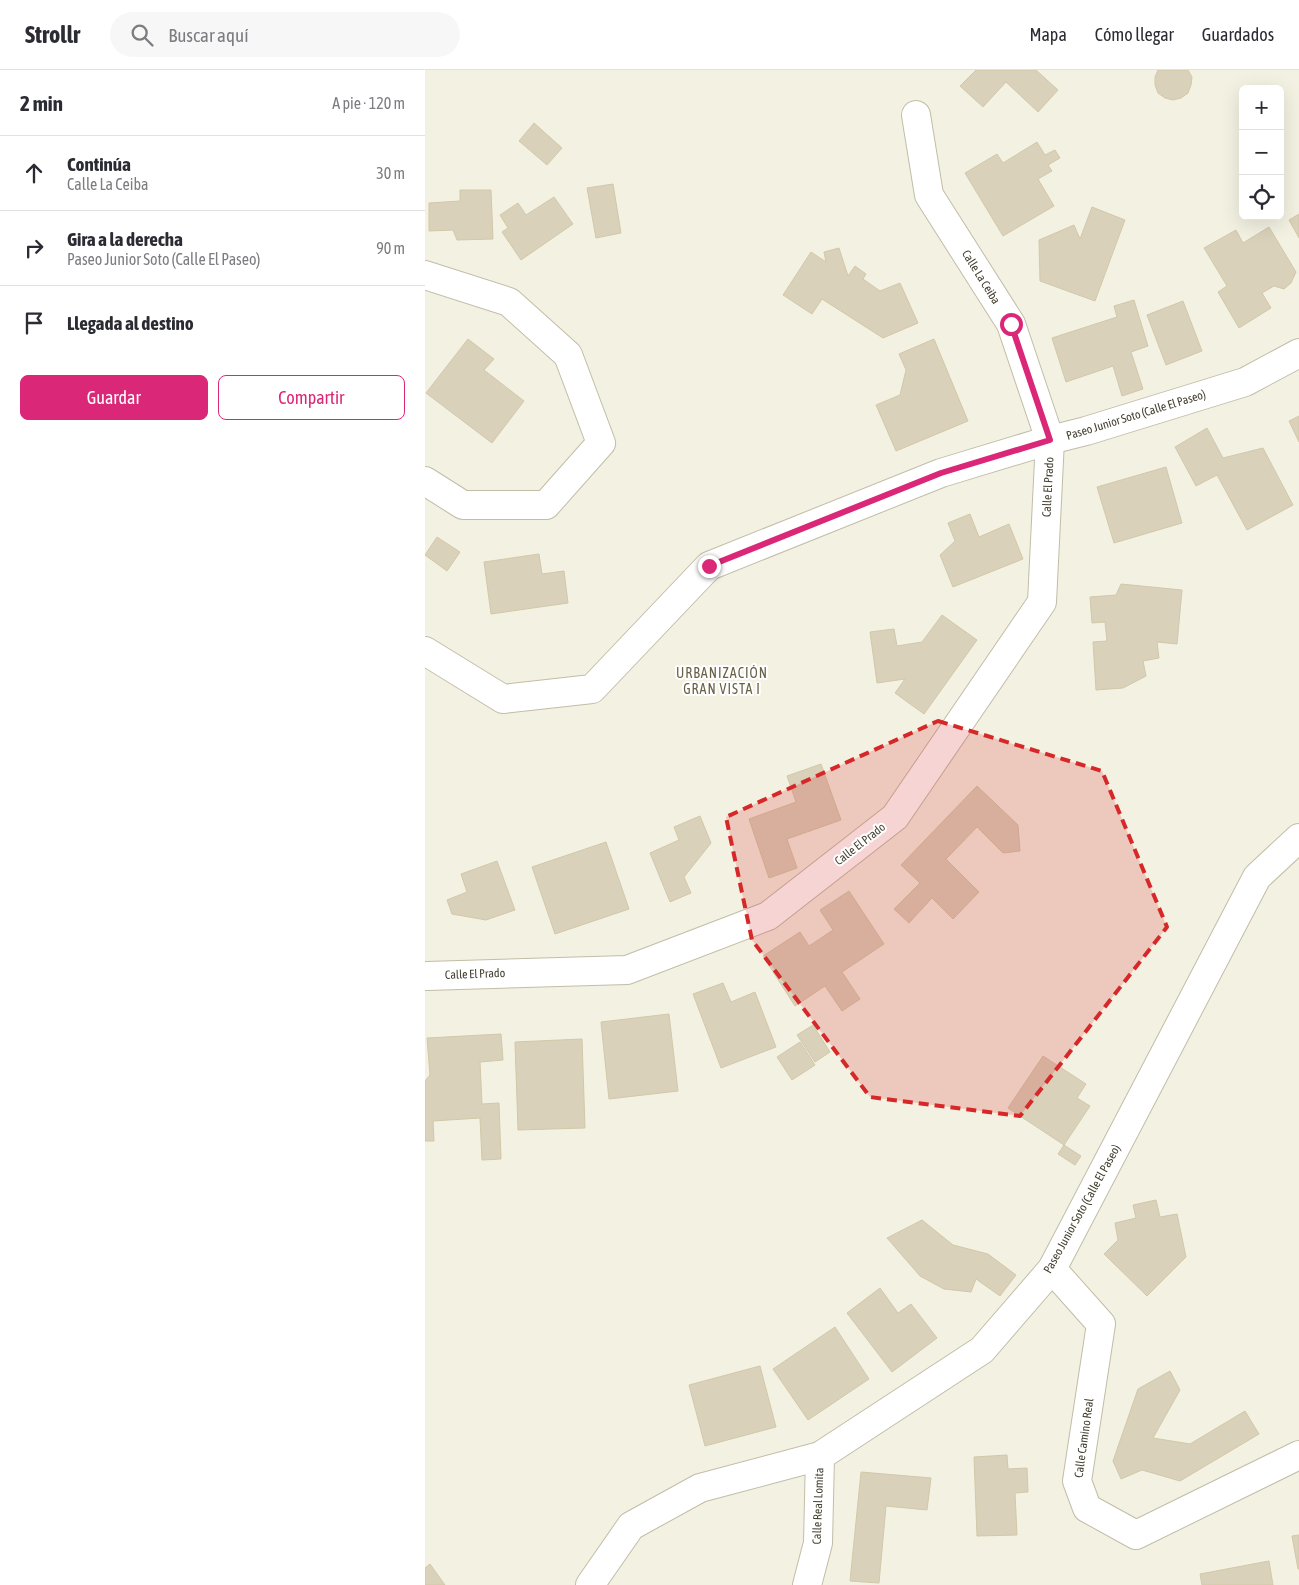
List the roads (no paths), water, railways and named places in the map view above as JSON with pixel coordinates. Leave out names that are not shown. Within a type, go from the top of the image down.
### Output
[{"type":"street","name":"Calle La Ceiba","points":[[916,115],[929,195],[1011,324],[1050,440]]},
{"type":"street","points":[[425,275],[509,302],[568,355],[601,443],[545,505],[463,504],[425,482]]},
{"type":"street","name":"Paseo Junior Soto (Calle El Paseo)","points":[[425,651],[503,699],[592,689],[709,566],[941,473],[1245,382],[1299,354]]},
{"type":"street","name":"Calle El Prado","points":[[427,976],[627,970],[768,916],[895,816],[1042,602],[1050,440]]},
{"type":"street","name":"Paseo Junior Soto (Calle El Paseo)","points":[[590,1585],[631,1526],[700,1488],[819,1456],[982,1350],[1052,1269],[1257,877],[1299,838]]},
{"type":"street","name":"Calle Camino Real","points":[[1052,1269],[1101,1324],[1077,1481],[1087,1508],[1136,1535],[1299,1455]]},
{"type":"street","name":"Calle Real Lomita","points":[[807,1585],[818,1543],[819,1456]]},
{"type":"district","name":"URBANIZACIÓN GRAN VISTA I","points":[[722,682]]}]
